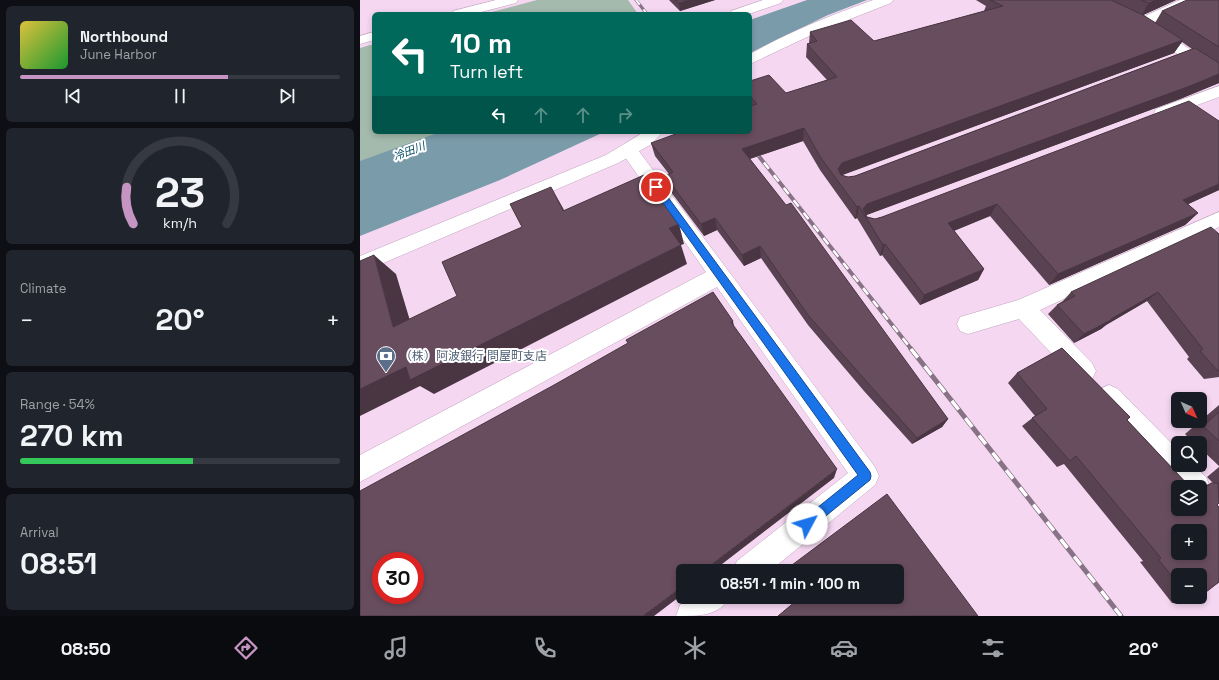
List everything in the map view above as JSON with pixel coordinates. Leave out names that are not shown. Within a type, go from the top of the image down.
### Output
[{"type":"street","points":[[466,12],[511,0]]},
{"type":"street","points":[[742,12],[776,0]]},
{"type":"street","points":[[752,59],[776,45],[845,15],[886,0]]},
{"type":"street","points":[[1142,23],[1191,0]]},
{"type":"street","points":[[1128,16],[1142,23],[1179,56],[1219,74]]},
{"type":"street","points":[[360,40],[372,37]]},
{"type":"street","points":[[1145,119],[1219,91]]},
{"type":"street","points":[[360,265],[605,162],[629,150],[652,134]]},
{"type":"street","points":[[629,150],[866,476],[756,564]]},
{"type":"street","points":[[968,324],[1023,308],[1218,221]]},
{"type":"street","points":[[360,469],[720,275]]},
{"type":"street","points":[[1023,308],[1189,480]]},
{"type":"street","points":[[691,616],[706,604]]},
{"type":"green space","points":[[537,0],[628,0],[637,12],[492,12]]},
{"type":"green space","points":[[372,45],[372,134],[440,134],[360,164],[360,48]]},
{"type":"water","points":[[807,0],[867,0],[828,15],[752,52],[752,19]]},
{"type":"water","name":"冷田川","points":[[434,134],[600,134],[500,180],[360,236],[360,161]]},
{"type":"building","points":[[675,0],[690,0],[679,3]]},
{"type":"building","points":[[990,0],[1111,0],[1143,15],[1183,40],[842,163],[838,169],[841,175],[848,177],[855,176],[1195,48],[1219,63],[1219,74],[1190,86],[867,204],[863,209],[867,217],[875,219],[882,217],[1189,101],[1219,121],[1219,184],[1183,200],[1198,213],[1058,274],[997,204],[948,223],[984,269],[924,295],[885,244],[883,245],[859,206],[857,207],[821,158],[804,128],[742,149],[786,205],[791,203],[948,419],[917,438],[808,315],[760,246],[742,255],[715,218],[701,224],[665,176],[673,172],[651,143],[676,134],[752,134],[752,105],[757,104],[752,98],[752,80],[769,75],[786,93],[837,77],[807,44],[817,41],[810,32],[851,20],[874,41],[1003,6]]},
{"type":"building","points":[[1141,0],[1156,0],[1149,3]]},
{"type":"building","points":[[1187,0],[1219,0],[1219,47],[1162,11]]},
{"type":"building","points":[[644,175],[679,224],[669,228],[681,245],[410,380],[406,367],[360,389],[360,261],[374,255],[393,327],[457,296],[442,262],[522,227],[510,204],[551,187],[563,211]]},
{"type":"building","points":[[1211,227],[1219,234],[1219,371],[1200,351],[1203,349],[1158,292],[1084,334],[1057,305],[1075,296],[1071,292]]},
{"type":"building","points":[[713,292],[733,321],[731,322],[837,469],[712,564],[676,564],[676,591],[643,616],[360,616],[360,491],[628,343],[626,340]]},
{"type":"building","points":[[1062,348],[1130,417],[1127,420],[1171,467],[1171,472],[1176,472],[1183,480],[1171,480],[1171,516],[1207,516],[1207,486],[1211,483],[1218,483],[1219,503],[1217,505],[1219,507],[1219,582],[1207,591],[1207,568],[1171,568],[1171,575],[1159,560],[1161,558],[1076,456],[1070,461],[1032,418],[1047,409],[1017,373]]},
{"type":"building","points":[[1219,412],[1219,441],[1205,428],[1207,428],[1207,422]]},
{"type":"building","points":[[887,494],[978,616],[778,616],[792,604],[904,604],[904,564],[793,564]]},
{"type":"railway","points":[[636,0],[645,12]]},
{"type":"railway","points":[[742,134],[755,151]]},
{"type":"railway","points":[[754,150],[912,350]]},
{"type":"railway","points":[[911,349],[1121,616]]},
{"type":"place","name":"（株）阿波銀行 問屋町支店","points":[[386,373]]},
{"type":"route","points":[[656,187],[866,476],[807,524]]}]
